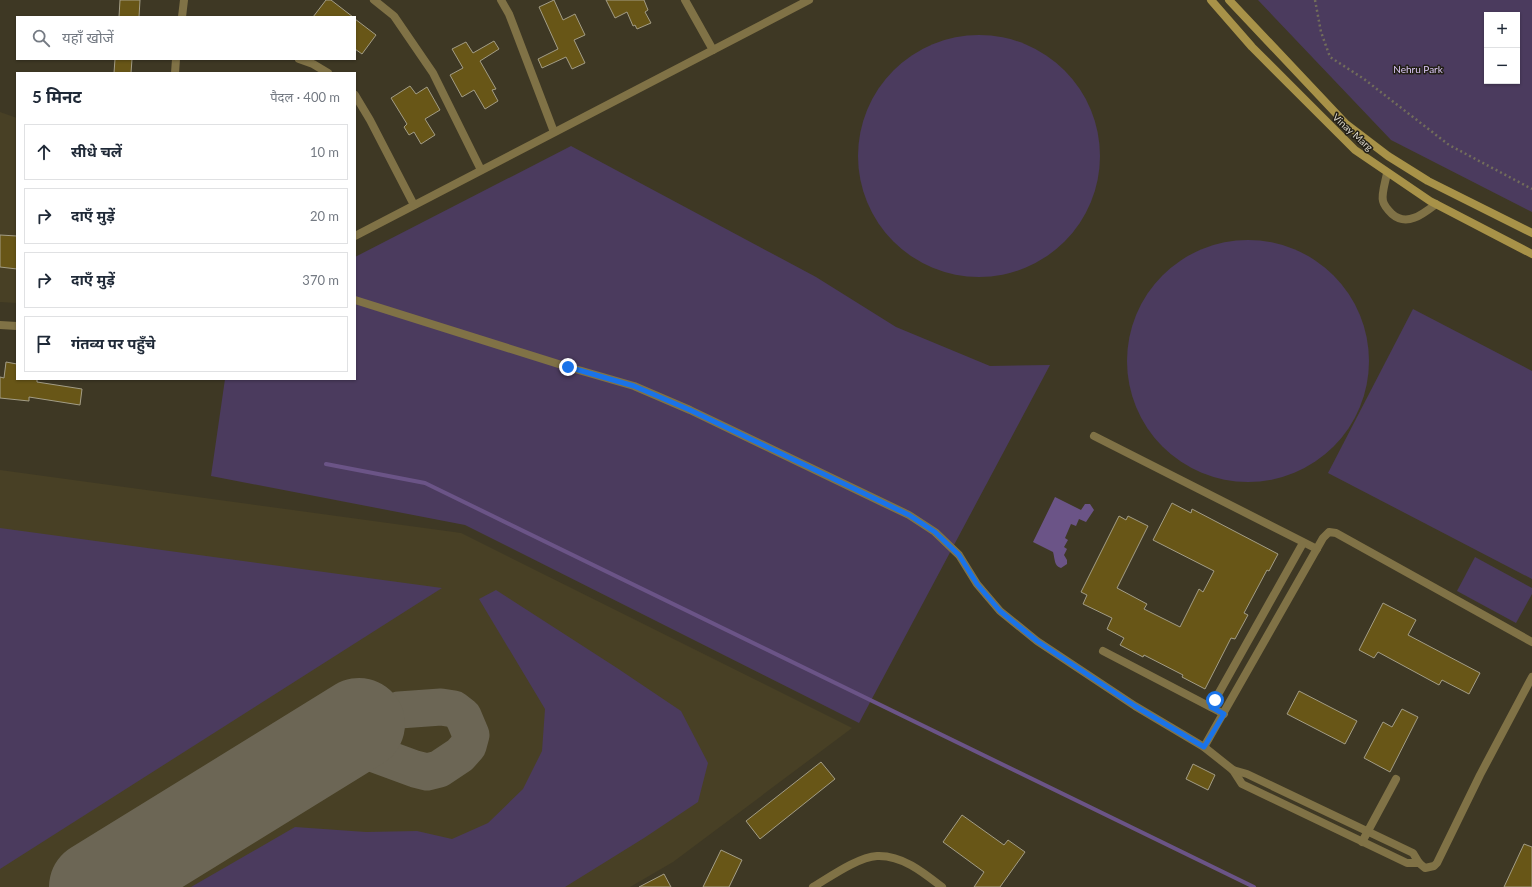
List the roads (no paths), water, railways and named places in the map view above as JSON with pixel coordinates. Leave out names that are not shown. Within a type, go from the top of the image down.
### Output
[{"type":"main road","name":"Vinay Marg","points":[[1211,0],[1252,47],[1355,150],[1387,173],[1436,204],[1532,254]]},
{"type":"main road","name":"Vinay Marg","points":[[1233,1],[1346,124],[1376,147],[1428,181],[1532,233]]},
{"type":"street","points":[[182,16],[184,0]]},
{"type":"street","points":[[374,0],[394,16],[433,73],[481,170]]},
{"type":"street","points":[[501,0],[509,14],[554,132]]},
{"type":"street","points":[[686,0],[713,50]]},
{"type":"street","points":[[356,235],[809,0]]},
{"type":"street","points":[[175,72],[176,60]]},
{"type":"street","points":[[302,60],[313,64],[326,72]]},
{"type":"street","points":[[356,97],[370,120],[414,205]]},
{"type":"street","points":[[1387,173],[1382,200],[1386,209],[1396,218],[1406,220],[1419,217],[1436,204]]},
{"type":"street","points":[[356,300],[568,367],[634,386],[697,414],[909,515],[935,532],[959,555],[977,584],[1000,611],[1037,641],[1135,706],[1204,747],[1233,770],[1242,784],[1407,863],[1419,863]]},
{"type":"street","points":[[0,324],[16,326]]},
{"type":"street","points":[[1094,436],[1317,549]]},
{"type":"street","points":[[1204,747],[1323,538],[1329,532],[1336,533],[1532,642]]},
{"type":"street","points":[[1211,707],[1303,543]]},
{"type":"street","points":[[1103,652],[1224,714]]},
{"type":"street","points":[[1233,770],[1247,774],[1413,852],[1419,863],[1426,868],[1434,866],[1438,863],[1480,775],[1532,677]]},
{"type":"street","points":[[1362,842],[1396,780]]},
{"type":"street","points":[[814,887],[854,864],[876,856],[899,860],[922,871],[942,887]]},
{"type":"waterway","points":[[326,464],[425,483],[1254,887]]},
{"type":"park label","name":"Nehru Park","points":[[1418,69]]}]
